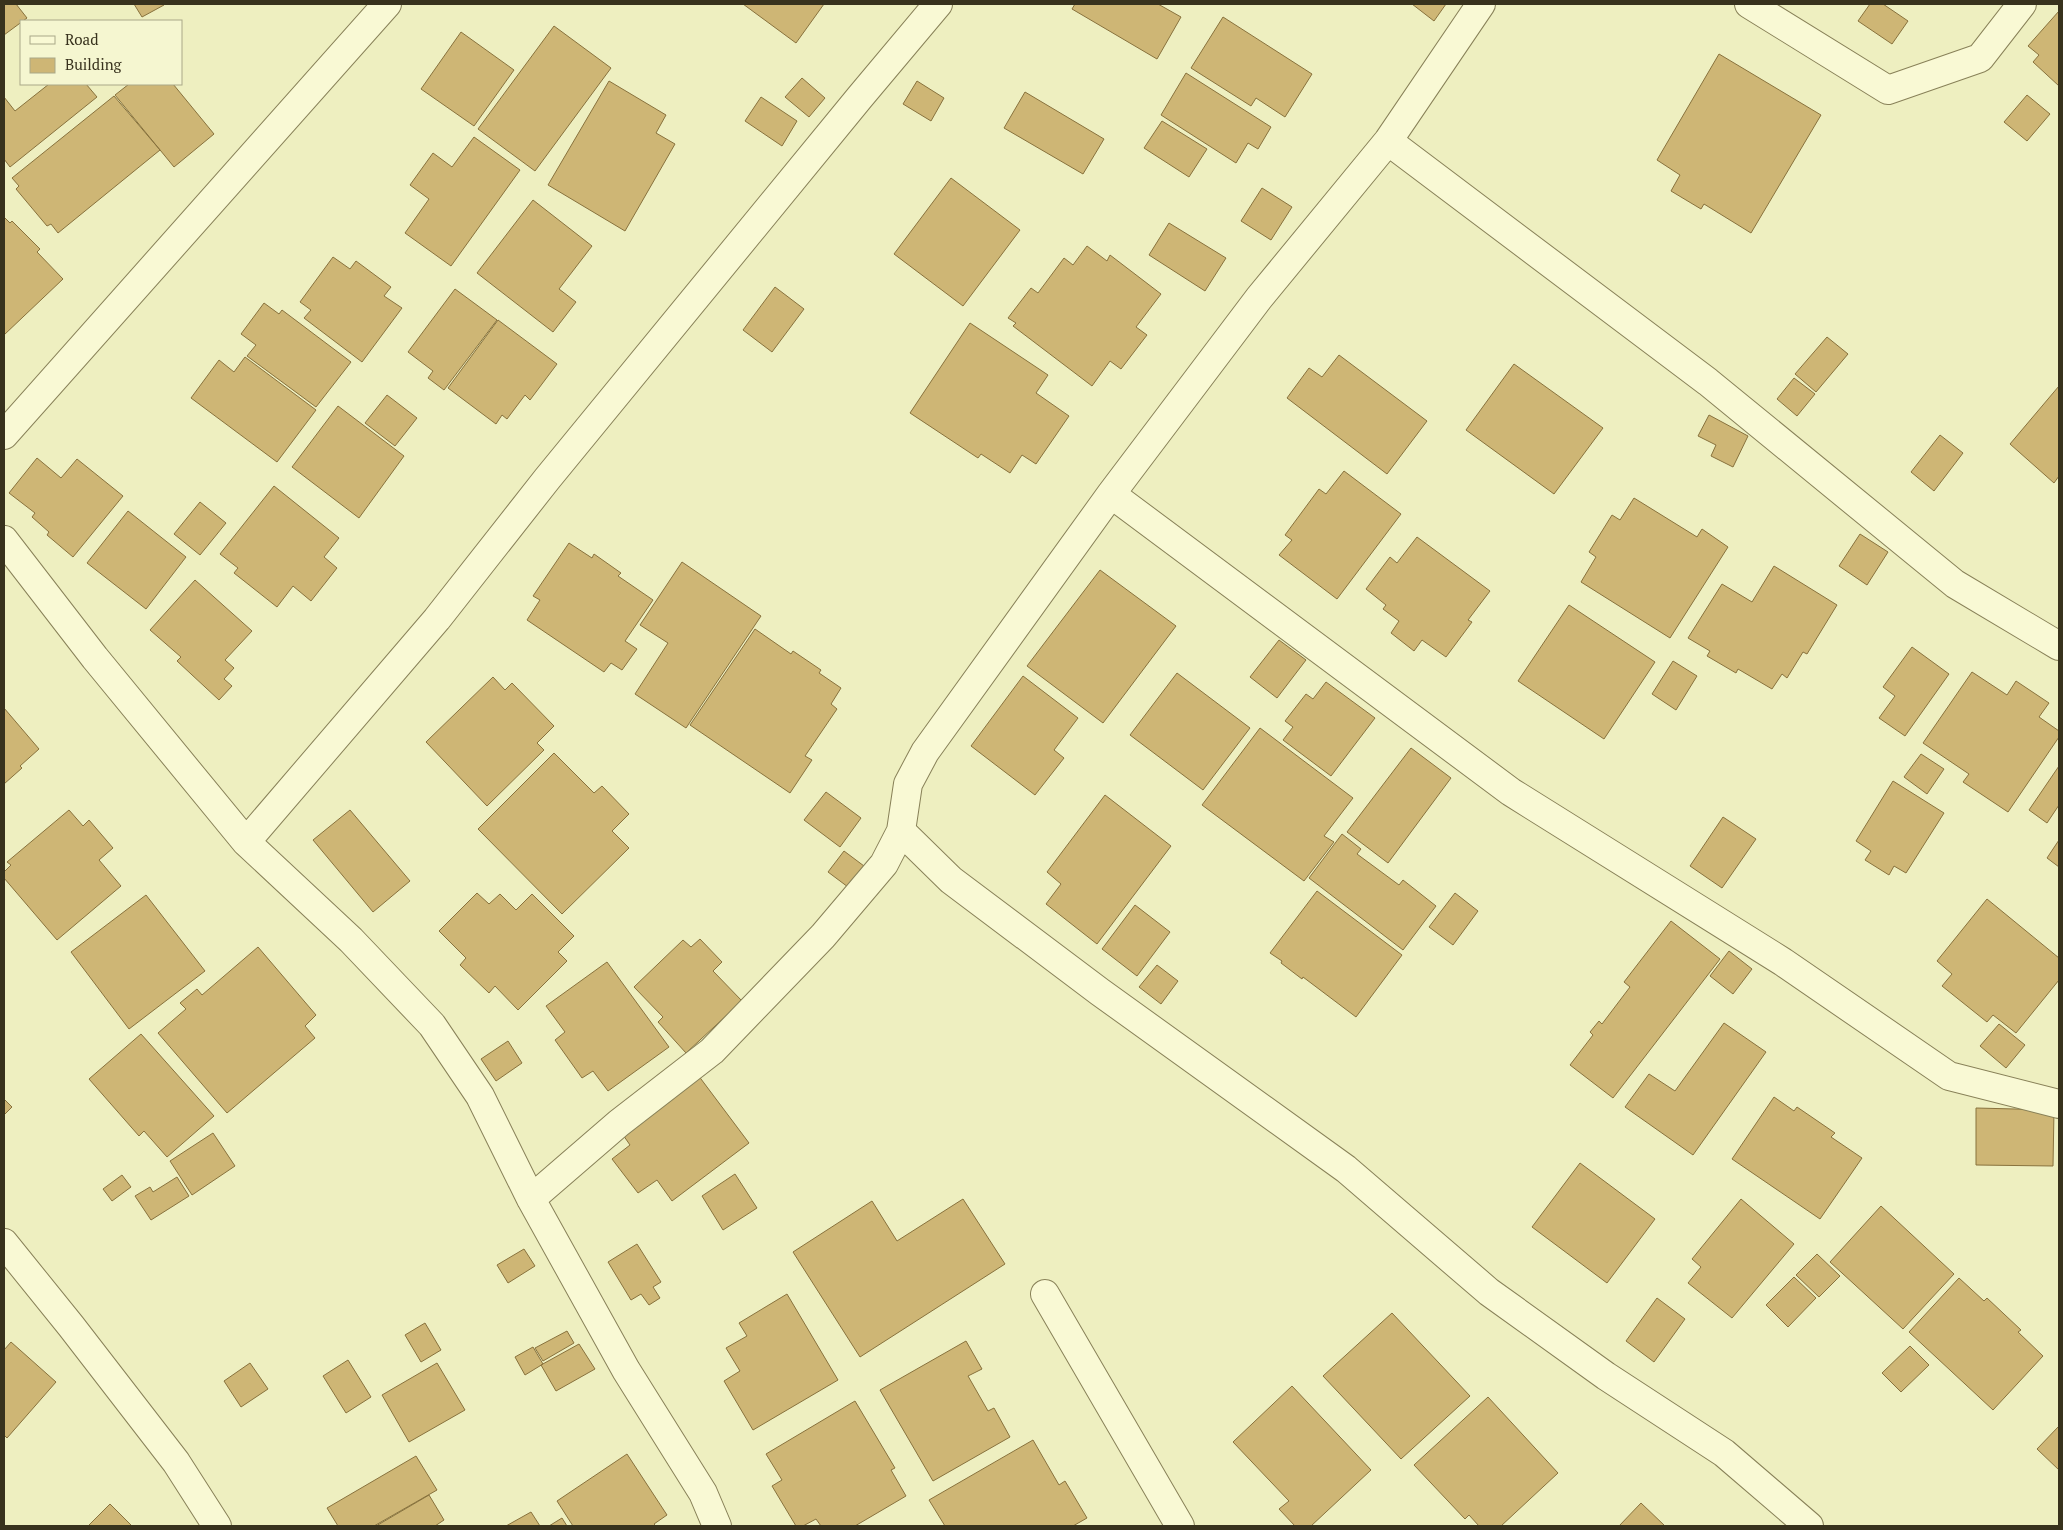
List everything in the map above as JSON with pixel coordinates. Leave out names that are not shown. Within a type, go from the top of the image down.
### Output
[{"type":"street","points":[[4,435],[387,4]]},
{"type":"street","points":[[246,842],[437,619],[547,479],[938,4]]},
{"type":"street","points":[[531,1199],[619,1123],[712,1051],[823,936],[884,864],[902,830],[908,784],[924,752],[1111,494],[1259,298],[1388,140],[1481,4]]},
{"type":"street","points":[[1749,4],[1888,90],[1980,58],[2022,4]]},
{"type":"street","points":[[1388,140],[1708,382],[1955,584],[2059,646]]},
{"type":"street","points":[[1111,494],[1511,792],[1783,962],[1948,1076],[2059,1104]]},
{"type":"street","points":[[4,540],[96,658],[246,842],[351,940],[432,1025],[480,1096],[531,1199],[626,1370],[703,1492],[717,1526]]},
{"type":"street","points":[[902,830],[951,880],[1100,992],[1346,1169],[1489,1292],[1606,1376],[1724,1453],[1810,1526]]},
{"type":"street","points":[[4,1243],[176,1462],[217,1526]]},
{"type":"street","points":[[1045,1294],[1180,1526]]},
{"type":"building","points":[[4,4],[16,4],[27,18],[20,20],[20,23],[4,35]]},
{"type":"building","points":[[134,4],[163,4],[164,5],[142,17]]},
{"type":"building","points":[[743,4],[824,4],[796,43]]},
{"type":"building","points":[[1075,4],[1158,4],[1181,17],[1157,59],[1072,9]]},
{"type":"building","points":[[1412,4],[1446,4],[1434,21]]},
{"type":"building","points":[[1870,4],[1883,4],[1908,21],[1892,44],[1858,21]]},
{"type":"building","points":[[2059,11],[2059,86],[2033,62],[2039,55],[2028,46]]},
{"type":"building","points":[[1223,17],[1312,74],[1285,117],[1256,98],[1251,106],[1191,68]]},
{"type":"building","points":[[554,26],[611,68],[535,171],[478,129]]},
{"type":"building","points":[[461,32],[514,70],[474,126],[421,89]]},
{"type":"building","points":[[1719,54],[1821,115],[1751,233],[1704,204],[1701,209],[1671,191],[1680,175],[1657,160]]},
{"type":"building","points":[[1186,73],[1271,127],[1258,149],[1248,143],[1236,163],[1161,115]]},
{"type":"building","points":[[802,78],[825,98],[809,117],[785,97]]},
{"type":"building","points":[[609,81],[666,115],[656,133],[675,144],[625,231],[548,185]]},
{"type":"building","points":[[917,81],[944,98],[931,121],[903,104]]},
{"type":"building","points":[[48,85],[87,85],[97,97],[10,167],[4,159],[4,97],[15,111]]},
{"type":"building","points":[[128,85],[174,85],[214,134],[174,167],[115,95]]},
{"type":"building","points":[[1025,92],[1104,139],[1083,174],[1004,128]]},
{"type":"building","points":[[2027,95],[2050,114],[2027,141],[2004,122]]},
{"type":"building","points":[[114,96],[160,150],[58,233],[51,224],[47,226],[16,189],[19,186],[12,178]]},
{"type":"building","points":[[761,97],[797,121],[782,146],[745,121]]},
{"type":"building","points":[[1162,121],[1207,149],[1189,177],[1144,148]]},
{"type":"building","points":[[474,137],[520,170],[451,266],[405,233],[429,199],[410,185],[433,153],[452,167]]},
{"type":"building","points":[[951,178],[1020,230],[963,306],[894,254]]},
{"type":"building","points":[[1262,188],[1292,207],[1271,240],[1241,221]]},
{"type":"building","points":[[533,200],[592,246],[559,289],[576,302],[553,332],[477,273]]},
{"type":"building","points":[[4,217],[10,223],[12,221],[40,249],[37,252],[63,279],[4,335]]},
{"type":"building","points":[[1169,223],[1226,258],[1205,291],[1149,255]]},
{"type":"building","points":[[1087,246],[1107,261],[1110,255],[1161,294],[1136,327],[1147,335],[1121,369],[1110,361],[1092,386],[1013,326],[1016,323],[1008,318],[1031,288],[1038,293],[1064,258],[1073,265]]},
{"type":"building","points":[[333,257],[350,269],[356,261],[391,287],[384,296],[402,308],[362,362],[304,318],[311,310],[300,302]]},
{"type":"building","points":[[775,287],[804,309],[772,352],[743,330]]},
{"type":"building","points":[[455,289],[497,320],[444,390],[428,378],[433,371],[408,352]]},
{"type":"building","points":[[264,303],[279,314],[282,310],[351,362],[316,407],[247,356],[256,345],[241,334]]},
{"type":"building","points":[[498,320],[557,364],[530,400],[525,395],[507,419],[502,415],[496,424],[448,388]]},
{"type":"building","points":[[970,323],[1048,375],[1036,393],[1069,416],[1036,464],[1022,455],[1010,473],[981,454],[978,458],[910,413]]},
{"type":"building","points":[[1827,337],[1848,354],[1816,392],[1795,374]]},
{"type":"building","points":[[1339,355],[1427,421],[1387,474],[1287,398],[1309,368],[1322,377]]},
{"type":"building","points":[[245,357],[316,410],[277,462],[191,398],[219,360],[234,372]]},
{"type":"building","points":[[1514,364],[1603,428],[1554,494],[1466,430]]},
{"type":"building","points":[[1794,378],[1815,394],[1797,416],[1777,399]]},
{"type":"building","points":[[2059,386],[2059,476],[2054,483],[2010,444]]},
{"type":"building","points":[[387,395],[417,418],[395,446],[365,423]]},
{"type":"building","points":[[338,406],[404,456],[359,518],[292,467]]},
{"type":"building","points":[[1709,415],[1748,436],[1733,467],[1711,456],[1716,445],[1698,436]]},
{"type":"building","points":[[1940,435],[1963,453],[1934,491],[1911,472]]},
{"type":"building","points":[[37,458],[61,478],[77,459],[123,496],[73,557],[47,535],[49,532],[32,517],[35,513],[9,493]]},
{"type":"building","points":[[1344,471],[1401,514],[1337,599],[1279,555],[1292,540],[1285,535],[1319,489],[1326,494]]},
{"type":"building","points":[[274,486],[339,538],[324,557],[337,568],[311,601],[293,586],[277,607],[234,573],[238,568],[220,554]]},
{"type":"building","points":[[1634,498],[1697,537],[1702,529],[1728,547],[1670,638],[1581,582],[1596,557],[1589,552],[1612,515],[1620,520]]},
{"type":"building","points":[[200,502],[226,523],[200,555],[174,534]]},
{"type":"building","points":[[128,511],[186,557],[146,609],[87,563]]},
{"type":"building","points":[[1860,534],[1888,552],[1867,585],[1839,566]]},
{"type":"building","points":[[1417,537],[1490,591],[1468,620],[1472,622],[1446,657],[1422,640],[1414,651],[1391,633],[1399,621],[1383,609],[1386,605],[1366,589],[1390,557],[1397,563]]},
{"type":"building","points":[[569,543],[592,558],[594,554],[621,573],[618,576],[653,600],[625,641],[637,649],[622,670],[611,663],[604,672],[527,620],[540,600],[533,596]]},
{"type":"building","points":[[682,562],[761,616],[686,728],[635,694],[668,643],[640,625]]},
{"type":"building","points":[[1774,566],[1837,605],[1807,654],[1803,652],[1787,678],[1782,674],[1772,689],[1738,669],[1736,673],[1707,656],[1710,651],[1688,638],[1722,584],[1752,602]]},
{"type":"building","points":[[1100,570],[1176,626],[1103,723],[1027,666]]},
{"type":"building","points":[[195,580],[252,631],[225,660],[234,668],[224,679],[232,686],[219,700],[177,661],[181,657],[150,630]]},
{"type":"building","points":[[1569,605],[1655,662],[1604,739],[1518,681]]},
{"type":"building","points":[[755,629],[791,654],[793,651],[821,670],[819,673],[841,688],[831,704],[837,709],[805,756],[812,760],[790,793],[690,725]]},
{"type":"building","points":[[1279,640],[1306,660],[1277,698],[1250,677]]},
{"type":"building","points":[[1912,647],[1949,674],[1905,736],[1879,718],[1895,696],[1883,687]]},
{"type":"building","points":[[1673,661],[1697,676],[1676,710],[1652,694]]},
{"type":"building","points":[[1972,672],[2007,695],[2016,681],[2049,703],[2039,717],[2059,731],[2059,737],[2008,812],[1963,782],[1969,774],[1923,743]]},
{"type":"building","points":[[1177,673],[1250,728],[1203,790],[1130,735]]},
{"type":"building","points":[[1023,676],[1078,718],[1054,750],[1064,758],[1035,795],[971,746]]},
{"type":"building","points":[[493,677],[505,690],[512,683],[554,726],[537,743],[544,750],[487,806],[426,742]]},
{"type":"building","points":[[1326,682],[1375,718],[1331,776],[1283,740],[1293,727],[1285,721],[1306,694],[1313,699]]},
{"type":"building","points":[[4,708],[39,749],[4,784]]},
{"type":"building","points":[[1260,728],[1353,798],[1324,836],[1334,842],[1304,881],[1202,805]]},
{"type":"building","points":[[1411,748],[1451,778],[1388,863],[1347,832]]},
{"type":"building","points":[[554,753],[594,793],[602,786],[629,814],[612,831],[629,848],[562,914],[478,829]]},
{"type":"building","points":[[1921,754],[1944,769],[1927,794],[1904,777]]},
{"type":"building","points":[[2059,766],[2059,805],[2047,823],[2029,810]]},
{"type":"building","points":[[1893,781],[1944,813],[1906,873],[1894,866],[1889,875],[1865,860],[1871,851],[1856,841]]},
{"type":"building","points":[[826,792],[861,818],[840,847],[804,820]]},
{"type":"building","points":[[1105,795],[1171,846],[1097,944],[1046,904],[1061,884],[1047,872]]},
{"type":"building","points":[[69,810],[83,826],[89,820],[113,848],[99,860],[121,886],[57,940],[4,878],[4,872],[11,865],[7,862]]},
{"type":"building","points":[[350,810],[410,881],[373,912],[313,840]]},
{"type":"building","points":[[1723,817],[1756,839],[1722,888],[1690,866]]},
{"type":"building","points":[[1342,834],[1361,849],[1357,854],[1399,885],[1403,880],[1436,906],[1403,950],[1309,878]]},
{"type":"building","points":[[2059,840],[2059,867],[2047,858]]},
{"type":"building","points":[[844,851],[864,866],[848,887],[828,872]]},
{"type":"building","points":[[1317,891],[1402,955],[1356,1017],[1303,977],[1302,979],[1270,953]]},
{"type":"building","points":[[477,893],[489,904],[500,894],[516,910],[532,894],[574,936],[558,952],[567,961],[518,1010],[495,986],[489,993],[460,965],[466,958],[439,931]]},
{"type":"building","points":[[1455,893],[1478,911],[1453,945],[1429,927]]},
{"type":"building","points":[[146,895],[205,971],[129,1029],[71,952]]},
{"type":"building","points":[[1987,899],[2059,958],[2059,980],[2016,1033],[1993,1015],[1987,1022],[1942,986],[1952,974],[1937,961]]},
{"type":"building","points":[[1135,905],[1170,932],[1137,976],[1102,949]]},
{"type":"building","points":[[1671,921],[1720,959],[1613,1098],[1570,1065],[1593,1035],[1590,1032],[1599,1021],[1602,1024],[1630,987],[1624,982]]},
{"type":"building","points":[[700,939],[722,962],[713,971],[742,1001],[686,1053],[658,1022],[663,1017],[634,987],[683,940],[691,947]]},
{"type":"building","points":[[258,947],[316,1015],[305,1026],[315,1038],[227,1113],[158,1033],[186,1009],[180,1003],[197,989],[202,995]]},
{"type":"building","points":[[1729,951],[1752,969],[1733,994],[1710,976]]},
{"type":"building","points":[[607,962],[669,1047],[608,1091],[593,1071],[582,1078],[555,1040],[565,1032],[546,1006]]},
{"type":"building","points":[[1157,965],[1178,981],[1161,1004],[1139,987]]},
{"type":"building","points":[[1724,1023],[1766,1052],[1693,1155],[1625,1107],[1649,1074],[1675,1091]]},
{"type":"building","points":[[1999,1024],[2025,1045],[2006,1068],[1980,1046]]},
{"type":"building","points":[[141,1034],[214,1116],[167,1157],[144,1131],[139,1136],[89,1079]]},
{"type":"building","points":[[508,1041],[522,1063],[496,1081],[481,1059]]},
{"type":"building","points":[[698,1075],[749,1143],[672,1201],[657,1180],[638,1193],[612,1159],[630,1145],[621,1132]]},
{"type":"building","points":[[1774,1097],[1794,1111],[1797,1107],[1835,1133],[1831,1137],[1862,1158],[1820,1219],[1732,1159]]},
{"type":"building","points":[[4,1099],[12,1107],[4,1115]]},
{"type":"building","points":[[1976,1108],[2054,1110],[2053,1166],[1976,1165]]},
{"type":"building","points":[[213,1133],[235,1166],[192,1195],[170,1161]]},
{"type":"building","points":[[1580,1163],[1655,1219],[1607,1283],[1532,1227]]},
{"type":"building","points":[[735,1174],[757,1208],[723,1230],[702,1196]]},
{"type":"building","points":[[122,1175],[131,1187],[112,1201],[103,1189]]},
{"type":"building","points":[[177,1177],[189,1196],[151,1220],[135,1196],[150,1187],[153,1192]]},
{"type":"building","points":[[963,1199],[1005,1264],[860,1357],[793,1252],[872,1201],[897,1241]]},
{"type":"building","points":[[1741,1199],[1794,1244],[1732,1318],[1688,1283],[1701,1267],[1692,1259]]},
{"type":"building","points":[[1881,1206],[1954,1274],[1903,1329],[1830,1262]]},
{"type":"building","points":[[637,1244],[661,1282],[653,1287],[660,1298],[649,1305],[641,1294],[631,1300],[608,1262]]},
{"type":"building","points":[[524,1249],[535,1266],[508,1283],[497,1265]]},
{"type":"building","points":[[1817,1254],[1840,1276],[1819,1297],[1796,1275]]},
{"type":"building","points":[[1794,1277],[1816,1298],[1788,1327],[1766,1305]]},
{"type":"building","points":[[1959,1278],[1984,1301],[1987,1298],[2021,1330],[2018,1332],[2043,1356],[1993,1410],[1909,1332]]},
{"type":"building","points":[[787,1294],[838,1380],[753,1430],[724,1381],[740,1371],[726,1348],[747,1336],[739,1323]]},
{"type":"building","points":[[1657,1298],[1685,1319],[1654,1362],[1626,1341]]},
{"type":"building","points":[[1392,1313],[1470,1396],[1401,1459],[1323,1376]]},
{"type":"building","points":[[425,1323],[441,1350],[421,1362],[405,1335]]},
{"type":"building","points":[[567,1331],[574,1343],[543,1361],[535,1348]]},
{"type":"building","points":[[966,1341],[982,1369],[968,1376],[988,1411],[994,1408],[1010,1437],[933,1481],[880,1390]]},
{"type":"building","points":[[11,1342],[56,1382],[7,1438],[4,1435],[4,1350]]},
{"type":"building","points":[[579,1344],[595,1369],[556,1391],[541,1365]]},
{"type":"building","points":[[1910,1346],[1929,1365],[1901,1392],[1882,1373]]},
{"type":"building","points":[[533,1347],[543,1364],[525,1375],[515,1357]]},
{"type":"building","points":[[348,1360],[371,1397],[346,1413],[323,1376]]},
{"type":"building","points":[[250,1363],[268,1389],[241,1407],[224,1381]]},
{"type":"building","points":[[437,1363],[465,1410],[409,1442],[382,1395]]},
{"type":"building","points":[[1292,1386],[1371,1470],[1311,1526],[1295,1526],[1279,1509],[1289,1501],[1233,1442]]},
{"type":"building","points":[[1488,1397],[1558,1473],[1501,1526],[1479,1526],[1469,1515],[1465,1519],[1414,1465]]},
{"type":"building","points":[[855,1401],[895,1468],[891,1470],[906,1496],[855,1526],[821,1526],[816,1519],[803,1526],[796,1526],[772,1486],[782,1480],[766,1454]]},
{"type":"building","points":[[2059,1426],[2059,1470],[2037,1449]]},
{"type":"building","points":[[1033,1440],[1059,1485],[1065,1481],[1087,1518],[1073,1526],[945,1526],[929,1500]]},
{"type":"building","points":[[627,1454],[667,1515],[654,1524],[656,1526],[573,1526],[557,1501]]},
{"type":"building","points":[[416,1456],[437,1490],[374,1526],[338,1526],[327,1508]]},
{"type":"building","points":[[429,1495],[444,1520],[435,1526],[376,1526]]},
{"type":"building","points":[[1641,1503],[1665,1526],[1619,1526]]},
{"type":"building","points":[[110,1504],[132,1526],[88,1526]]},
{"type":"building","points":[[531,1512],[540,1526],[506,1526]]},
{"type":"building","points":[[562,1518],[567,1526],[549,1526]]}]
